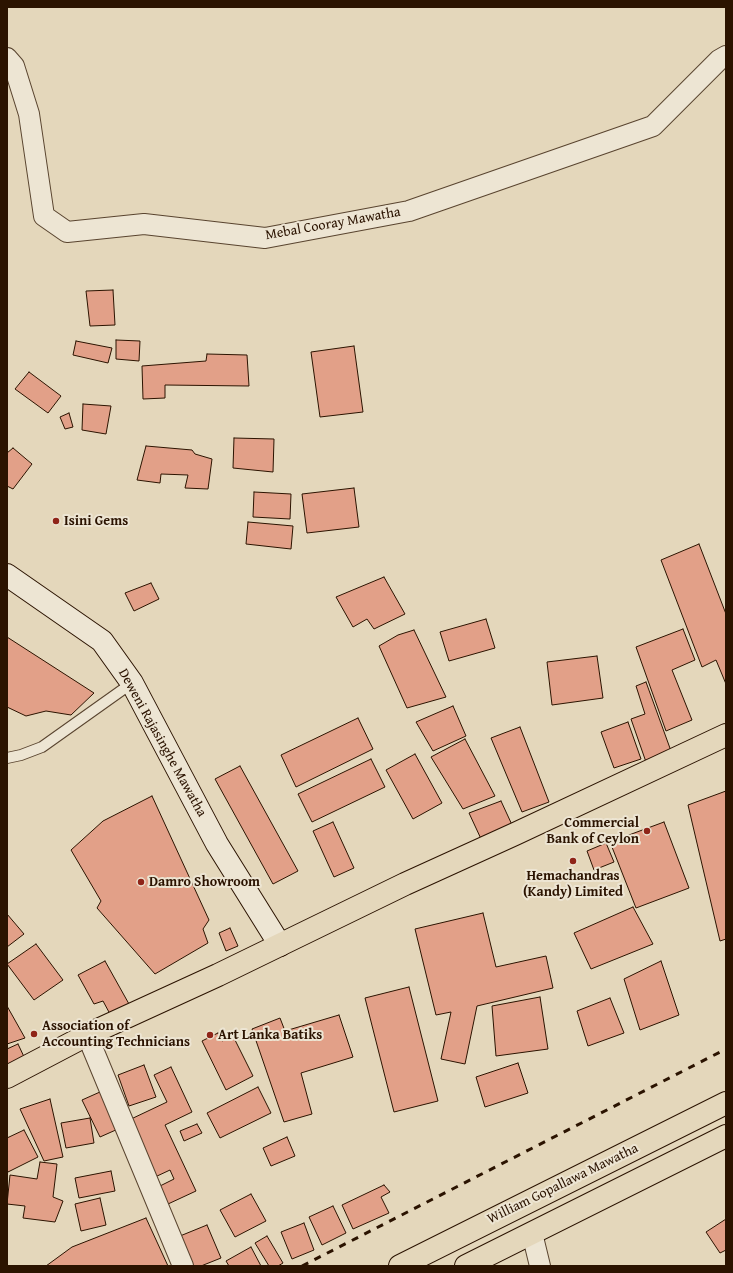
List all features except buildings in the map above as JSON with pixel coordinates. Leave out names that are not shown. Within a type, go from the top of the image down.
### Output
[{"type":"main road","points":[[7,1077],[87,1035],[726,734]]},
{"type":"main road","name":"William Gopallawa Mawatha","points":[[400,1266],[726,1102]]},
{"type":"main road","points":[[466,1266],[726,1136]]},
{"type":"street","name":"Mebal Cooray Mawatha","points":[[7,58],[14,66],[29,114],[44,216],[67,232],[144,224],[265,238],[409,211],[653,126],[719,60],[726,56]]},
{"type":"street","name":"Deweni Rajasinghe Mawatha","points":[[7,575],[102,641],[132,683],[217,844],[280,945]]},
{"type":"street","points":[[87,1035],[183,1266]]},
{"type":"street","points":[[532,1233],[540,1266]]},
{"type":"lane","points":[[7,758],[21,755],[42,747],[132,683]]},
{"type":"railway","points":[[302,1266],[726,1049]]},
{"type":"place","name":"Isini Gems","points":[[56,521]]},
{"type":"place","name":"Commercial Bank of Ceylon","points":[[647,831]]},
{"type":"place","name":"Hemachandras (Kandy) Limited","points":[[573,861]]},
{"type":"place","name":"Damro Showroom","points":[[141,882]]},
{"type":"place","name":"Association of Accounting Technicians","points":[[34,1034]]},
{"type":"place","name":"Art Lanka Batiks","points":[[210,1035]]}]
